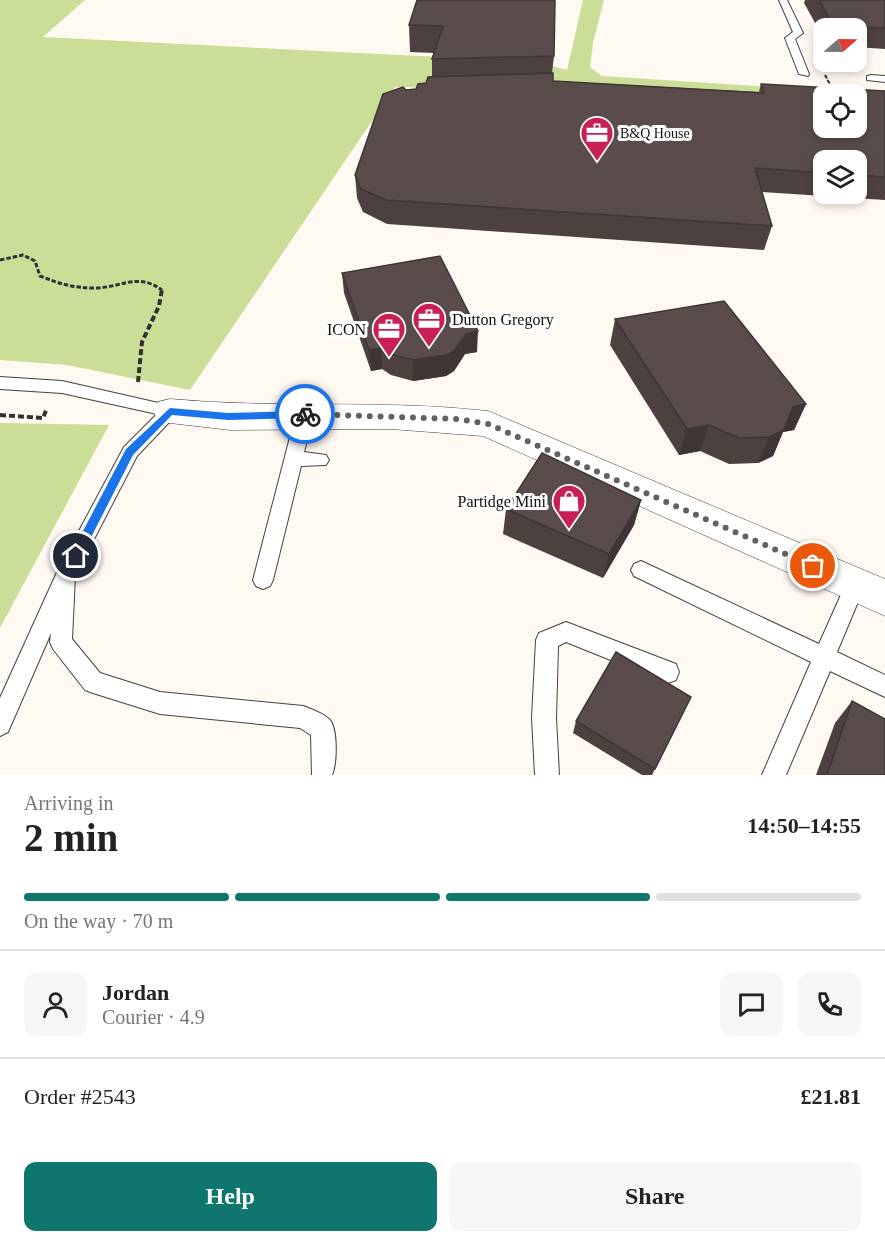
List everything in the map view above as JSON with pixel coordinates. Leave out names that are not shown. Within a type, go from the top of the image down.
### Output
[{"type":"street","points":[[170,411],[228,417],[305,414],[457,419],[488,424],[870,592]]},
{"type":"lane","points":[[783,0],[798,33],[790,38],[804,74]]},
{"type":"lane","points":[[871,78],[885,79]]},
{"type":"lane","points":[[0,383],[62,387],[170,411]]},
{"type":"lane","points":[[0,724],[65,576],[130,452],[170,411]]},
{"type":"lane","points":[[263,580],[305,414]]},
{"type":"lane","points":[[295,459],[320,460]]},
{"type":"lane","points":[[641,570],[885,686]]},
{"type":"lane","points":[[65,576],[60,642],[93,682],[160,704],[303,717],[322,728],[324,749],[321,774]]},
{"type":"lane","points":[[774,775],[826,657],[870,592]]},
{"type":"lane","points":[[546,775],[544,718],[547,640],[566,632],[668,672]]},
{"type":"path","points":[[825,75],[830,84]]},
{"type":"path","points":[[0,260],[23,255],[35,261],[40,276],[67,287],[98,288],[133,280],[162,289],[162,305],[148,327],[138,353],[138,388]]},
{"type":"green space","points":[[0,0],[85,0],[43,37],[538,62],[567,70],[583,0],[604,0],[593,43],[590,67],[602,76],[813,90],[813,94],[395,87],[190,390],[67,365],[0,360]]},
{"type":"green space","points":[[0,423],[109,425],[0,628]]},
{"type":"building","points":[[417,0],[555,0],[554,56],[432,59],[443,26],[409,25]]},
{"type":"building","points":[[819,0],[885,0],[885,28],[867,27],[867,18],[829,18]]},
{"type":"building","points":[[553,73],[553,81],[764,93],[761,84],[813,87],[813,138],[867,138],[867,90],[885,91],[885,177],[867,176],[867,150],[813,150],[813,172],[755,168],[772,226],[386,200],[361,189],[355,175],[383,94],[403,87],[406,90],[416,89],[418,84],[426,83],[428,77]]},
{"type":"building","points":[[440,256],[478,331],[466,334],[454,351],[446,355],[413,360],[390,354],[381,348],[369,350],[342,273]]},
{"type":"building","points":[[724,301],[806,404],[793,407],[784,430],[769,437],[739,438],[709,425],[687,429],[615,319]]},
{"type":"building","points":[[542,453],[641,500],[609,554],[506,509]]},
{"type":"building","points":[[616,652],[691,697],[655,769],[576,721]]},
{"type":"building","points":[[852,701],[885,719],[885,775],[827,775]]},
{"type":"way so far","points":[[305,414],[457,419],[488,424],[813,566]]},
{"type":"place","name":"B&Q House","points":[[597,162]]},
{"type":"place","name":"Dutton Gregory","points":[[429,348]]},
{"type":"place","name":"ICON","points":[[389,358]]},
{"type":"place","name":"Partidge Mini","points":[[569,530]]},
{"type":"route","points":[[76,556],[130,452],[170,411],[228,417],[305,414]]}]
